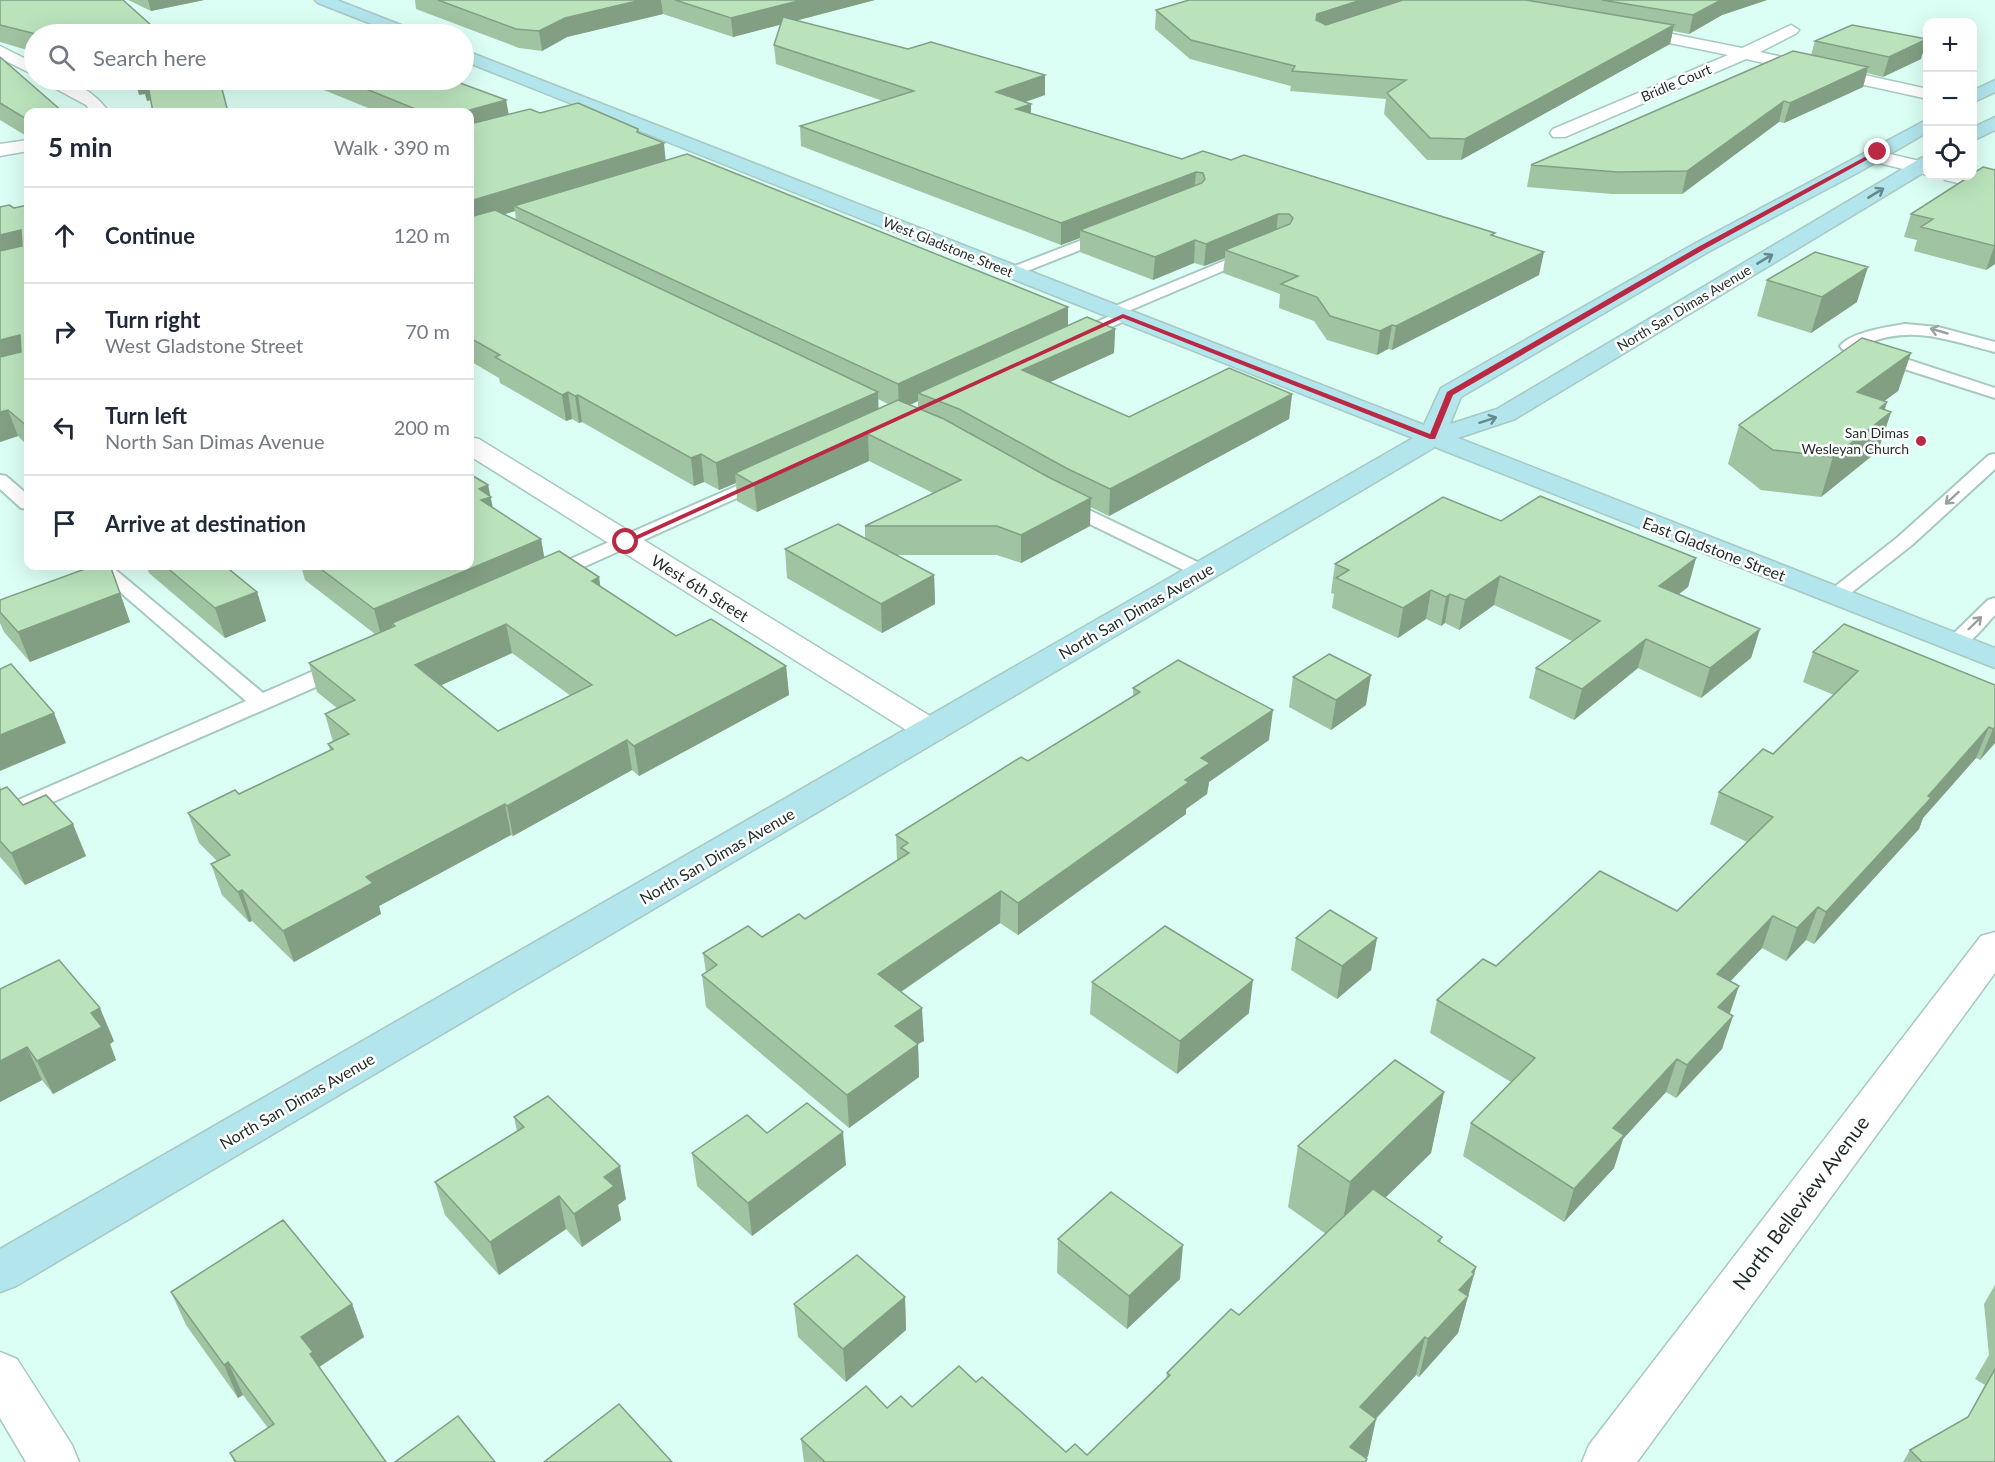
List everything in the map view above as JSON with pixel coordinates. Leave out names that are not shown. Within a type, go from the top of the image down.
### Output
[{"type":"main road","points":[[323,0],[384,24]]},
{"type":"main road","name":"West Gladstone Street","points":[[474,60],[1432,438]]},
{"type":"main road","points":[[1977,95],[1995,85]]},
{"type":"main road","points":[[1977,132],[1995,122]]},
{"type":"main road","points":[[1432,438],[1450,393],[1701,248],[1925,126]]},
{"type":"main road","name":"North San Dimas Avenue","points":[[0,1272],[1432,438],[1506,414],[1923,167]]},
{"type":"main road","name":"East Gladstone Street","points":[[1432,438],[1995,659]]},
{"type":"street","points":[[1613,28],[1680,39],[1923,93]]},
{"type":"street","name":"Bridle Court","points":[[1559,133],[1743,54],[1791,30]]},
{"type":"street","points":[[0,51],[24,64]]},
{"type":"street","points":[[71,90],[92,101],[97,108]]},
{"type":"street","points":[[570,112],[592,106]]},
{"type":"street","points":[[0,150],[24,147]]},
{"type":"street","points":[[1873,156],[1923,166]]},
{"type":"street","points":[[687,167],[720,157]]},
{"type":"street","points":[[1969,180],[1995,186]]},
{"type":"street","name":"West 6th Street","points":[[474,447],[931,731]]},
{"type":"street","name":"North Belleview Avenue","points":[[1607,1462],[1995,945]]},
{"type":"street","points":[[0,1374],[54,1462]]},
{"type":"lane","points":[[1012,272],[1122,228]]},
{"type":"lane","points":[[1059,345],[1118,314],[1272,245]]},
{"type":"lane","points":[[1995,347],[1929,328],[1892,330],[1848,346],[1995,393]]},
{"type":"lane","points":[[1835,596],[1905,541],[1995,459]]},
{"type":"lane","points":[[529,584],[778,472]]},
{"type":"lane","points":[[0,480],[24,501]]},
{"type":"lane","points":[[1047,495],[1203,572]]},
{"type":"lane","points":[[105,570],[260,702]]},
{"type":"lane","points":[[1954,643],[1995,604]]},
{"type":"lane","points":[[0,817],[357,660]]},
{"type":"building","points":[[0,0],[123,0],[150,24],[24,24],[24,31],[0,25]]},
{"type":"building","points":[[438,0],[641,0],[565,18],[539,31],[516,29]]},
{"type":"building","points":[[675,0],[802,0],[731,18]]},
{"type":"building","points":[[1189,0],[1361,0],[1317,14],[1316,20],[1326,25],[1403,0],[1526,0],[1674,25],[1465,139],[1430,138],[1387,93],[1406,80],[1292,71],[1295,66],[1191,40],[1156,10]]},
{"type":"building","points":[[1602,0],[1721,0],[1693,15]]},
{"type":"building","points":[[783,17],[908,49],[931,42],[1045,75],[996,92],[1031,104],[1016,109],[1182,159],[1203,151],[1231,160],[1244,155],[1495,233],[1491,235],[1544,252],[1396,326],[1392,325],[1380,331],[1330,316],[1317,297],[1281,284],[1298,276],[1225,250],[1290,224],[1293,218],[1289,214],[1278,214],[1206,244],[1195,240],[1155,257],[1080,230],[1202,183],[1205,179],[1203,173],[1196,172],[1061,223],[800,126],[914,91],[774,45]]},
{"type":"building","points":[[1852,25],[1923,38],[1923,41],[1889,57],[1815,41]]},
{"type":"building","points":[[1793,51],[1868,67],[1790,103],[1784,101],[1687,171],[1617,172],[1531,165]]},
{"type":"building","points":[[0,57],[24,78],[24,90],[38,90],[58,108],[24,108],[24,118],[0,103]]},
{"type":"building","points":[[474,88],[506,100],[474,109],[413,108],[369,90],[474,90]]},
{"type":"building","points":[[149,90],[222,90],[227,108],[152,108]]},
{"type":"building","points":[[578,103],[664,143],[474,200],[474,123],[530,109],[540,113]]},
{"type":"building","points":[[687,154],[1068,307],[898,384],[514,206]]},
{"type":"building","points":[[1983,167],[1995,170],[1995,246],[1921,227],[1933,219],[1911,214],[1964,180],[1977,180],[1977,171]]},
{"type":"building","points":[[24,206],[24,424],[8,410],[0,412],[0,357],[21,352],[20,335],[0,340],[0,251],[22,246],[21,230],[0,235],[0,207]]},
{"type":"building","points":[[495,210],[878,392],[716,463],[701,454],[691,458],[578,395],[575,396],[568,392],[562,395],[495,357],[500,355],[474,340],[474,216]]},
{"type":"building","points":[[1815,252],[1868,267],[1822,297],[1767,280]]},
{"type":"building","points":[[1087,317],[1115,329],[1022,370],[1129,417],[1229,368],[1292,394],[1110,489],[1066,468],[959,409],[918,393]]},
{"type":"building","points":[[1862,338],[1911,353],[1857,392],[1887,402],[1880,408],[1891,412],[1833,457],[1773,450],[1739,425]]},
{"type":"building","points":[[898,400],[944,419],[1091,498],[1021,535],[997,526],[865,526],[961,480],[868,434],[754,484],[735,473]]},
{"type":"building","points":[[474,476],[488,485],[479,489],[491,497],[481,500],[541,539],[474,567]]},
{"type":"building","points":[[1540,496],[1696,558],[1659,586],[1760,629],[1710,668],[1646,639],[1582,689],[1536,668],[1600,621],[1500,576],[1465,600],[1450,594],[1446,597],[1431,590],[1403,608],[1336,578],[1349,570],[1335,564],[1443,497],[1501,521]]},
{"type":"building","points":[[838,524],[934,575],[881,604],[785,549]]},
{"type":"building","points":[[559,551],[599,577],[592,581],[676,636],[711,619],[786,666],[634,746],[627,740],[507,806],[505,804],[366,877],[373,883],[283,931],[242,890],[238,892],[211,864],[230,855],[188,813],[235,790],[239,794],[333,749],[328,744],[349,734],[325,714],[355,700],[309,663],[395,626],[392,623]],"holes":[[[506,624],[592,685],[498,731],[415,665]]]},
{"type":"building","points":[[82,570],[112,570],[120,593],[18,632],[0,612],[0,600]]},
{"type":"building","points":[[170,570],[230,570],[257,592],[215,608]]},
{"type":"building","points":[[322,570],[467,570],[374,609]]},
{"type":"building","points":[[1844,624],[1995,685],[1995,727],[1993,729],[1989,727],[1928,796],[1931,798],[1826,912],[1818,907],[1797,928],[1773,916],[1717,974],[1739,986],[1718,1007],[1733,1016],[1687,1065],[1677,1059],[1613,1128],[1624,1135],[1574,1189],[1471,1123],[1535,1058],[1437,1000],[1483,959],[1496,966],[1600,871],[1677,911],[1773,817],[1719,792],[1763,749],[1773,754],[1858,671],[1813,652]]},
{"type":"building","points":[[1329,654],[1371,675],[1336,700],[1293,677]]},
{"type":"building","points":[[1178,660],[1273,710],[1201,758],[1210,763],[1185,780],[1189,782],[1018,903],[1001,891],[878,974],[922,1008],[895,1026],[918,1044],[847,1095],[702,975],[717,965],[703,953],[748,926],[762,937],[799,914],[805,919],[909,853],[901,848],[908,843],[896,835],[1021,757],[1028,761],[1140,692],[1133,688]]},
{"type":"building","points":[[11,664],[54,713],[0,735],[0,669]]},
{"type":"building","points":[[7,787],[23,805],[46,795],[73,824],[11,853],[0,841],[0,790]]},
{"type":"building","points":[[1330,910],[1377,938],[1342,966],[1296,938]]},
{"type":"building","points":[[1165,926],[1253,980],[1180,1041],[1092,982]]},
{"type":"building","points":[[59,960],[100,1008],[91,1013],[102,1027],[37,1061],[27,1047],[0,1061],[0,989]]},
{"type":"building","points":[[1395,1060],[1444,1092],[1350,1182],[1298,1146]]},
{"type":"building","points":[[548,1096],[620,1166],[604,1177],[614,1186],[574,1214],[559,1196],[490,1242],[435,1182],[524,1127],[514,1117]]},
{"type":"building","points":[[807,1103],[843,1132],[748,1203],[692,1153],[747,1115],[767,1133]]},
{"type":"building","points":[[1373,1189],[1442,1237],[1438,1241],[1476,1267],[1472,1272],[1474,1274],[1459,1290],[1468,1296],[1428,1339],[1425,1337],[1360,1407],[1376,1419],[1350,1447],[1367,1459],[1365,1462],[823,1462],[801,1439],[866,1386],[887,1408],[901,1396],[912,1407],[959,1366],[976,1382],[982,1377],[1066,1452],[1075,1444],[1087,1455],[1170,1375],[1167,1373],[1231,1309],[1239,1315]]},
{"type":"building","points":[[1111,1192],[1183,1245],[1129,1296],[1058,1239]]},
{"type":"building","points":[[283,1220],[352,1304],[301,1337],[313,1352],[310,1354],[386,1462],[236,1462],[230,1453],[274,1424],[228,1362],[224,1365],[171,1292]]},
{"type":"building","points":[[857,1255],[905,1297],[843,1349],[794,1304]]},
{"type":"building","points":[[1995,1369],[1995,1462],[1922,1462],[1910,1450],[1968,1417]]},
{"type":"building","points":[[619,1404],[672,1462],[544,1462]]},
{"type":"building","points":[[458,1416],[495,1462],[395,1462]]},
{"type":"place","name":"San Dimas Wesleyan Church","points":[[1921,441]]},
{"type":"route","points":[[626,542],[1123,316],[1432,438],[1450,393],[1701,248],[1878,152]]}]
